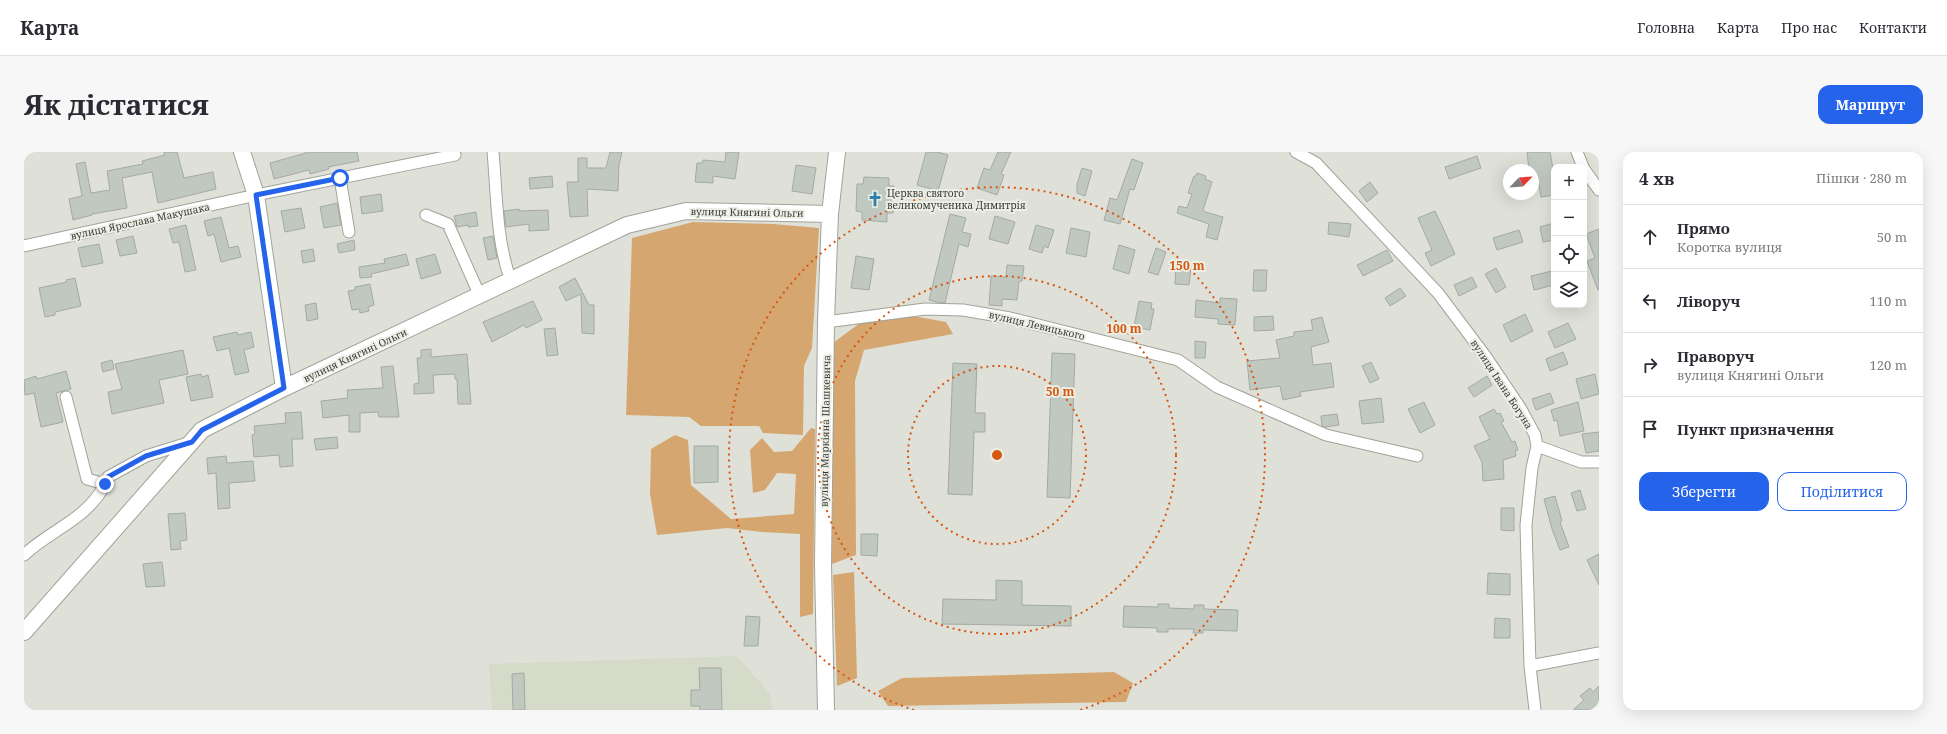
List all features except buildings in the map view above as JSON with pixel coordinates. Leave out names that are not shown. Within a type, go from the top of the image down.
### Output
[{"type":"street","points":[[242,152],[256,195],[284,388]]},
{"type":"street","points":[[493,152],[500,236],[511,281]]},
{"type":"street","name":"вулиця Маркіяна Шашкевича","points":[[826,710],[823,565],[826,322],[830,214],[837,152]]},
{"type":"street","name":"вулиця Івана Богуна","points":[[1296,152],[1315,158],[1438,293],[1486,357],[1521,409],[1535,435],[1538,446]]},
{"type":"street","points":[[1577,152],[1582,164]]},
{"type":"street","name":"вулиця Ярослава Макушака","points":[[24,246],[256,195],[455,155]]},
{"type":"street","points":[[1587,172],[1599,190]]},
{"type":"street","points":[[340,178],[349,232]]},
{"type":"street","name":"вулиця Княгині Ольги","points":[[24,632],[202,430],[284,388],[627,225],[686,210],[830,214]]},
{"type":"street","points":[[426,215],[448,224],[480,296]]},
{"type":"street","name":"вулиця Левицького","points":[[826,322],[925,309],[963,310],[1010,318],[1178,360],[1217,387],[1326,435],[1417,456]]},
{"type":"street","points":[[66,398],[87,479],[105,484]]},
{"type":"street","name":"вулиця Княгині Ольги","points":[[24,555],[73,521],[99,496],[108,477],[146,456],[192,442]]},
{"type":"street","points":[[1535,710],[1530,666],[1526,525],[1532,468],[1538,446],[1581,462],[1599,462]]},
{"type":"street","points":[[1530,666],[1599,653]]},
{"type":"shaded area","points":[[693,222],[773,224],[819,228],[812,348],[804,366],[803,435],[763,433],[759,426],[701,426],[689,417],[626,415],[632,238]]},
{"type":"shaded area","points":[[913,316],[946,322],[953,334],[864,350],[855,381],[856,555],[832,564],[833,343],[860,323]]},
{"type":"shaded area","points":[[811,428],[815,429],[813,614],[800,617],[800,534],[727,528],[657,535],[650,494],[651,449],[675,435],[688,440],[691,485],[731,519],[794,514],[796,474],[777,473],[765,490],[753,493],[750,450],[762,438],[774,452],[792,451]]},
{"type":"shaded area","points":[[854,572],[857,678],[837,686],[833,575]]},
{"type":"shaded area","points":[[737,656],[770,694],[772,710],[492,710],[489,664]]},
{"type":"shaded area","points":[[1114,672],[1133,683],[1126,702],[888,706],[878,691],[902,678]]},
{"type":"place","name":"Церква святого великомученика Димитрія","points":[[875,199]]},
{"type":"route","points":[[105,484],[108,477],[146,456],[192,442],[202,430],[284,388],[256,195],[340,178]]}]
